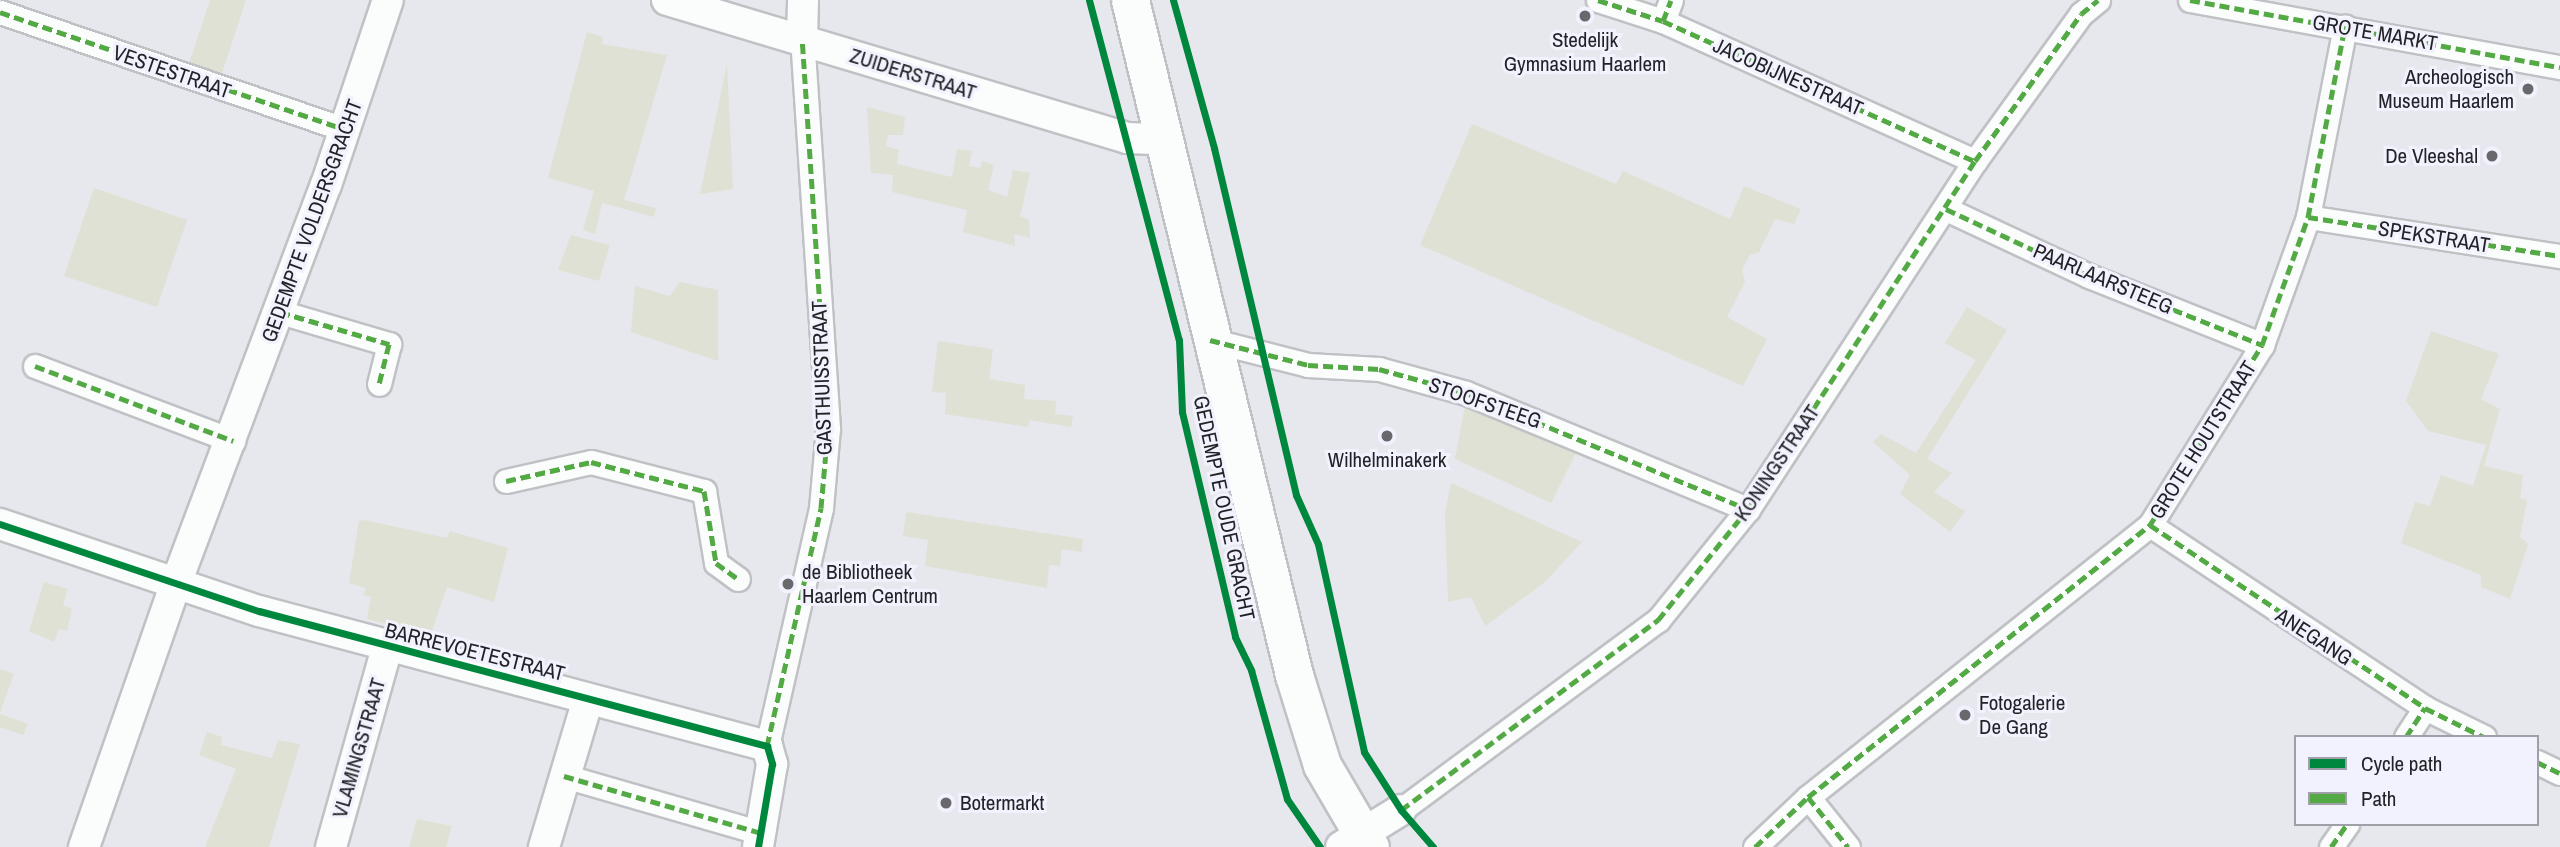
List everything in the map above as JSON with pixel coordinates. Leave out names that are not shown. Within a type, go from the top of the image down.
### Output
[{"type":"street","name":"GEDEMPTE VOLDERSGRACHT","points":[[84,847],[175,586],[233,441],[280,312],[388,0]]},
{"type":"street","name":"ZUIDERSTRAAT","points":[[667,0],[1127,138],[1160,139]]},
{"type":"street","points":[[802,41],[803,0]]},
{"type":"street","name":"GEDEMPTE OUDE GRACHT","points":[[1130,0],[1160,139],[1294,675],[1322,765],[1357,843]]},
{"type":"street","name":"JACOBIJNESTRAAT","points":[[1598,0],[1667,11],[1975,161]]},
{"type":"street","name":"KONINGSTRAAT","points":[[1357,843],[1658,620],[1748,509],[1975,161],[2081,14],[2098,0]]},
{"type":"street","name":"GROTE MARKT","points":[[2190,0],[2560,66]]},
{"type":"street","name":"VESTESTRAAT","points":[[0,12],[344,129]]},
{"type":"street","name":"GROTE HOUTSTRAAT","points":[[1755,847],[1808,797],[2150,525],[2262,345],[2308,218],[2345,27]]},
{"type":"street","name":"GASTHUISSTRAAT","points":[[760,840],[772,764],[767,746],[819,520],[828,428],[802,41]]},
{"type":"street","name":"PAARLAARSTEEG","points":[[1946,209],[2089,276],[2262,345]]},
{"type":"street","name":"SPEKSTRAAT","points":[[2308,218],[2560,256]]},
{"type":"street","points":[[280,312],[389,344],[379,384]]},
{"type":"street","name":"STOOFSTEEG","points":[[1210,340],[1308,365],[1379,369],[1466,393],[1748,509]]},
{"type":"street","points":[[34,366],[233,441]]},
{"type":"street","points":[[506,481],[591,462],[704,491],[716,564],[738,579]]},
{"type":"street","name":"BARREVOETESTRAAT","points":[[0,524],[175,586],[387,648],[767,746]]},
{"type":"street","name":"ANEGANG","points":[[2150,525],[2425,708],[2480,735]]},
{"type":"street","name":"VLAMINGSTRAAT","points":[[331,847],[387,648]]},
{"type":"street","points":[[544,847],[588,699]]},
{"type":"street","points":[[2407,735],[2425,708]]},
{"type":"street","points":[[2539,763],[2560,773]]},
{"type":"street","points":[[564,776],[760,840]]},
{"type":"street","points":[[1808,797],[1849,847]]},
{"type":"street","points":[[2332,847],[2346,826]]},
{"type":"shaded area","points":[[210,0],[246,0],[221,76],[188,66]]},
{"type":"shaded area","points":[[587,32],[603,37],[602,44],[667,55],[624,200],[656,208],[654,217],[602,203],[595,234],[583,230],[594,191],[548,178]]},
{"type":"shaded area","points":[[727,64],[733,189],[700,194]]},
{"type":"shaded area","points":[[867,107],[905,117],[903,135],[888,135],[886,146],[899,150],[897,164],[952,177],[957,149],[972,151],[969,166],[980,168],[982,161],[994,165],[988,190],[1007,197],[1013,170],[1030,173],[1020,216],[1029,220],[1030,238],[1014,234],[1015,246],[963,232],[967,210],[892,192],[893,175],[871,173]]},
{"type":"shaded area","points":[[1472,124],[1616,184],[1623,171],[1730,219],[1744,186],[1801,209],[1794,224],[1775,219],[1759,252],[1750,255],[1742,270],[1745,281],[1727,317],[1767,339],[1743,386],[1420,245]]},
{"type":"shaded area","points":[[94,188],[187,220],[157,307],[64,276]]},
{"type":"shaded area","points":[[571,235],[610,245],[599,281],[558,270]]},
{"type":"shaded area","points":[[680,282],[718,290],[718,361],[631,332],[635,286],[670,296]]},
{"type":"shaded area","points":[[1967,307],[2007,330],[1927,459],[1952,473],[1934,492],[1965,511],[1950,532],[1900,494],[1910,475],[1873,442],[1881,434],[1916,453],[1976,360],[1945,343]]},
{"type":"shaded area","points":[[2431,331],[2499,354],[2481,399],[2500,409],[2484,466],[2523,475],[2520,498],[2527,500],[2520,537],[2528,544],[2510,599],[2481,587],[2481,575],[2401,543],[2415,502],[2430,506],[2441,475],[2473,486],[2486,445],[2428,431],[2406,401]]},
{"type":"shaded area","points":[[938,341],[993,349],[989,379],[1025,385],[1024,399],[1056,401],[1055,414],[1073,416],[1071,427],[1029,420],[1028,427],[945,414],[946,393],[932,392]]},
{"type":"shaded area","points":[[1465,406],[1580,445],[1551,503],[1455,459]]},
{"type":"shaded area","points":[[1451,483],[1582,542],[1544,583],[1485,626],[1471,597],[1448,602],[1445,514]]},
{"type":"shaded area","points":[[906,512],[1083,539],[1082,552],[1062,549],[1060,566],[1049,565],[1047,588],[925,566],[928,540],[903,536]]},
{"type":"shaded area","points":[[365,520],[447,538],[450,531],[508,548],[494,602],[447,587],[430,636],[367,619],[371,597],[364,595],[365,588],[349,583],[359,521]]},
{"type":"shaded area","points":[[44,582],[68,589],[63,605],[72,609],[67,631],[59,629],[54,642],[29,631]]},
{"type":"shaded area","points":[[0,669],[14,674],[0,713]]},
{"type":"shaded area","points":[[0,714],[28,724],[23,735],[0,727]]},
{"type":"shaded area","points":[[207,732],[222,737],[221,745],[272,758],[278,740],[300,744],[269,847],[205,847],[236,769],[199,755]]},
{"type":"shaded area","points":[[417,819],[452,826],[446,847],[409,847]]},
{"type":"marked path","points":[[1598,0],[1663,21],[1975,161]]},
{"type":"marked path","points":[[1663,21],[1671,0]]},
{"type":"marked path","points":[[1401,810],[1658,620],[1748,509],[1975,161],[2081,14],[2098,0]]},
{"type":"marked path","points":[[2190,0],[2560,67]]},
{"type":"marked path","points":[[0,12],[344,129]]},
{"type":"marked path","points":[[1755,847],[1808,797],[2150,525],[2262,345],[2308,217],[2345,27]]},
{"type":"marked path","points":[[767,746],[821,508],[828,428],[802,41]]},
{"type":"marked path","points":[[1946,209],[2089,276],[2262,345]]},
{"type":"marked path","points":[[2308,217],[2560,256]]},
{"type":"marked path","points":[[280,312],[389,344],[379,384]]},
{"type":"marked path","points":[[1210,340],[1308,365],[1379,369],[1466,393],[1748,509]]},
{"type":"marked path","points":[[35,366],[233,441]]},
{"type":"marked path","points":[[506,481],[591,462],[704,491],[716,563],[738,579]]},
{"type":"marked path","points":[[2150,525],[2425,708],[2480,735]]},
{"type":"marked path","points":[[2407,735],[2425,708]]},
{"type":"marked path","points":[[2539,763],[2560,773]]},
{"type":"marked path","points":[[564,776],[761,833]]},
{"type":"marked path","points":[[1808,797],[1848,847]]},
{"type":"marked path","points":[[2331,847],[2346,826]]},
{"type":"cycle path","points":[[1089,0],[1179,340],[1182,412],[1235,637],[1251,670],[1287,799],[1320,847]]},
{"type":"cycle path","points":[[1173,0],[1214,148],[1296,495],[1318,544],[1364,752],[1401,810],[1433,847]]},
{"type":"cycle path","points":[[0,524],[259,611],[767,746],[772,764],[758,847]]},
{"type":"place","name":"Stedelijk Gymnasium Haarlem","points":[[1585,16]]},
{"type":"place","name":"Archeologisch Museum Haarlem","points":[[2528,89]]},
{"type":"place","name":"De Vleeshal","points":[[2492,156]]},
{"type":"place","name":"Wilhelminakerk","points":[[1387,436]]},
{"type":"place","name":"de Bibliotheek Haarlem Centrum","points":[[788,584]]},
{"type":"place","name":"Fotogalerie De Gang","points":[[1965,715]]},
{"type":"place","name":"Botermarkt","points":[[946,803]]}]
